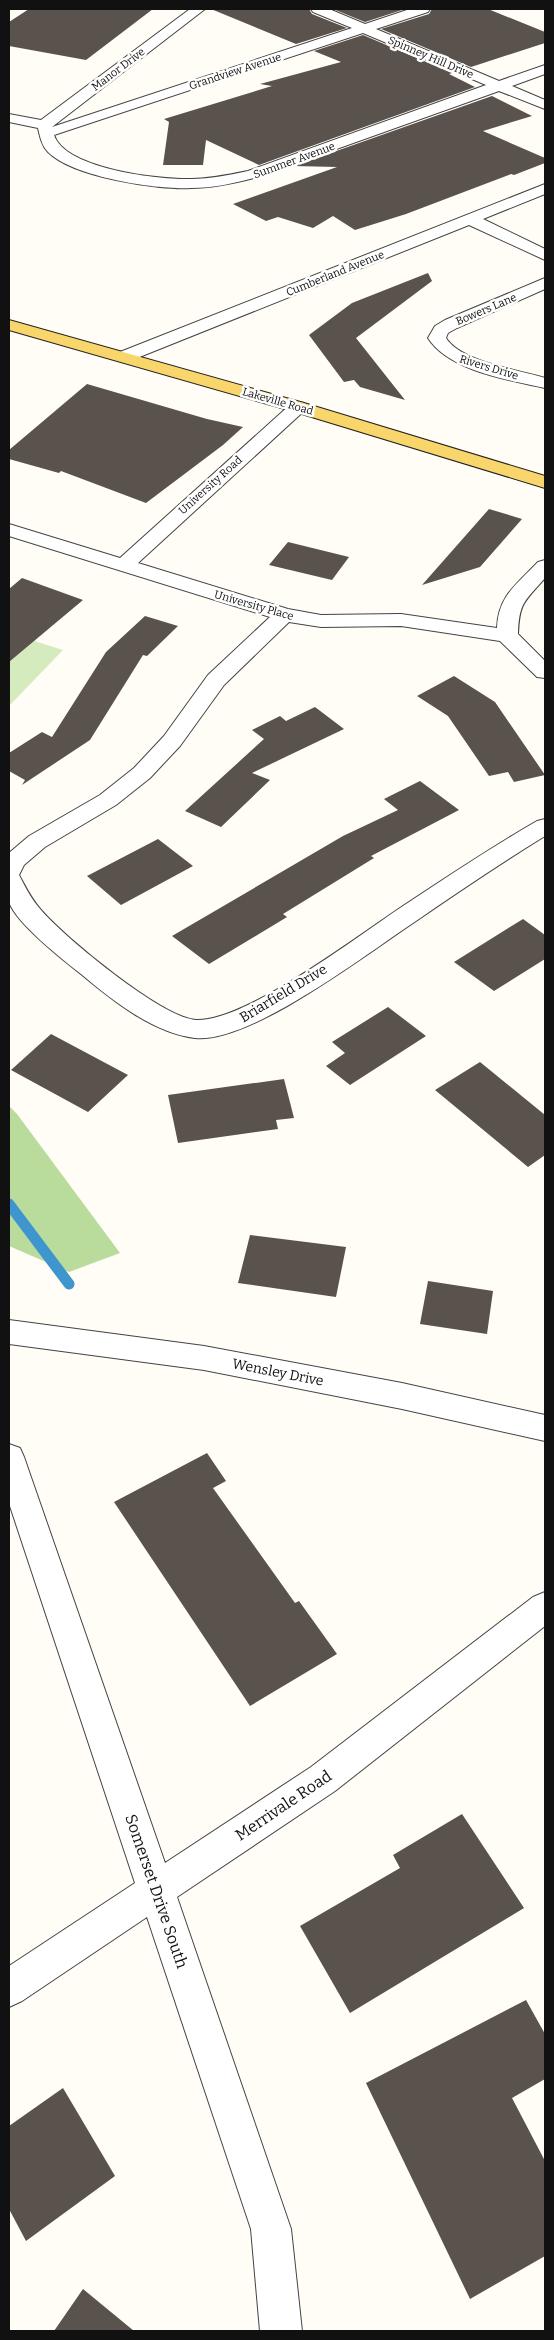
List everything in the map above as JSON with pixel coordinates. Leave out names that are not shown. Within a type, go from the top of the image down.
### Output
[{"type":"main road","name":"Lakeville Road","points":[[9,325],[126,356],[298,406],[545,482]]},
{"type":"street","name":"Manor Drive","points":[[46,129],[198,9]]},
{"type":"street","name":"Spinney Hill Drive","points":[[318,9],[545,105]]},
{"type":"street","name":"Grandview Avenue","points":[[46,129],[424,9]]},
{"type":"street","name":"Summer Avenue","points":[[46,129],[52,146],[72,160],[104,172],[164,183],[216,182],[253,174],[545,68]]},
{"type":"street","points":[[9,118],[46,129]]},
{"type":"street","name":"Cumberland Avenue","points":[[126,356],[545,189]]},
{"type":"street","points":[[469,219],[545,255]]},
{"type":"street","name":"Bowers Lane","points":[[438,343],[438,334],[451,324],[545,283]]},
{"type":"street","name":"Rivers Drive","points":[[438,343],[447,352],[458,357],[545,383]]},
{"type":"street","name":"University Road","points":[[124,566],[298,406]]},
{"type":"street","name":"University Place","points":[[9,530],[285,615],[321,621],[401,620],[507,636]]},
{"type":"street","points":[[545,566],[513,601],[508,612],[507,636],[545,672]]},
{"type":"street","points":[[9,872],[14,860],[26,850],[98,807],[133,781],[171,742],[215,681],[241,654],[285,615]]},
{"type":"street","name":"Briarfield Drive","points":[[9,879],[15,892],[29,912],[100,976],[167,1020],[195,1029],[208,1029],[237,1021],[294,989],[508,848],[545,826]]},
{"type":"street","name":"Wensley Drive","points":[[9,1332],[204,1358],[402,1396],[545,1428]]},
{"type":"street","name":"Somerset Drive South","points":[[9,1457],[271,2229],[281,2331]]},
{"type":"street","name":"Merrivale Road","points":[[9,1988],[323,1779],[545,1606]]},
{"type":"green space","points":[[9,633],[63,650],[9,706]]},
{"type":"green space","points":[[9,1106],[17,1114],[120,1253],[69,1272],[9,1246]]},
{"type":"building","points":[[29,9],[153,9],[86,60],[9,46],[9,22]]},
{"type":"building","points":[[211,9],[309,9],[312,14],[347,28],[296,44]]},
{"type":"building","points":[[333,9],[405,9],[365,22]]},
{"type":"building","points":[[432,9],[488,9],[545,32],[545,43],[471,67],[381,29],[429,14]]},
{"type":"building","points":[[363,35],[452,73],[449,74],[475,87],[259,165],[206,140],[203,165],[163,165],[169,122],[164,119],[272,86],[260,84],[341,62],[314,51]]},
{"type":"building","points":[[492,96],[532,116],[483,131],[545,158],[545,163],[406,214],[355,230],[333,216],[313,228],[278,217],[266,221],[233,204],[337,167],[294,166]]},
{"type":"building","points":[[428,273],[432,281],[356,338],[405,400],[360,387],[354,380],[344,382],[309,335],[352,303]]},
{"type":"building","points":[[87,384],[207,419],[243,427],[223,445],[146,503],[61,471],[59,473],[9,459],[9,450]]},
{"type":"building","points":[[489,509],[522,519],[480,567],[422,585]]},
{"type":"building","points":[[288,542],[349,557],[332,580],[269,565]]},
{"type":"building","points":[[22,578],[83,600],[9,662],[9,589]]},
{"type":"building","points":[[145,616],[178,626],[147,656],[143,655],[90,740],[22,785],[25,780],[9,771],[9,753],[42,732],[52,737],[106,652]]},
{"type":"building","points":[[454,676],[495,702],[545,775],[514,782],[508,772],[489,776],[448,716],[417,696]]},
{"type":"building","points":[[315,707],[344,729],[252,773],[270,780],[221,827],[185,811],[264,739],[252,730],[280,716],[286,721]]},
{"type":"building","points":[[420,781],[459,810],[371,856],[374,858],[283,914],[287,917],[209,964],[172,936],[343,836],[398,810],[384,799]]},
{"type":"building","points":[[158,839],[193,866],[121,905],[87,876]]},
{"type":"building","points":[[523,919],[545,935],[545,959],[494,991],[454,962]]},
{"type":"building","points":[[388,1007],[426,1036],[350,1085],[326,1066],[345,1053],[332,1042]]},
{"type":"building","points":[[51,1034],[128,1075],[88,1112],[11,1070]]},
{"type":"building","points":[[480,1062],[545,1115],[545,1155],[528,1167],[435,1090]]},
{"type":"building","points":[[284,1079],[294,1118],[276,1120],[278,1129],[178,1143],[168,1095]]},
{"type":"building","points":[[250,1235],[346,1247],[336,1297],[238,1283]]},
{"type":"building","points":[[428,1281],[493,1291],[487,1334],[420,1324]]},
{"type":"building","points":[[207,1453],[226,1481],[213,1488],[295,1603],[299,1601],[337,1654],[250,1706],[114,1502]]},
{"type":"building","points":[[462,1814],[524,1908],[350,2013],[300,1926],[400,1868],[393,1855]]},
{"type":"building","points":[[526,2000],[545,2034],[545,2079],[512,2098],[545,2161],[545,2256],[470,2299],[366,2083]]},
{"type":"building","points":[[63,2088],[115,2176],[26,2241],[9,2209],[9,2126]]},
{"type":"building","points":[[83,2289],[134,2331],[54,2331]]},
{"type":"waterway","points":[[9,1204],[69,1284]]}]
